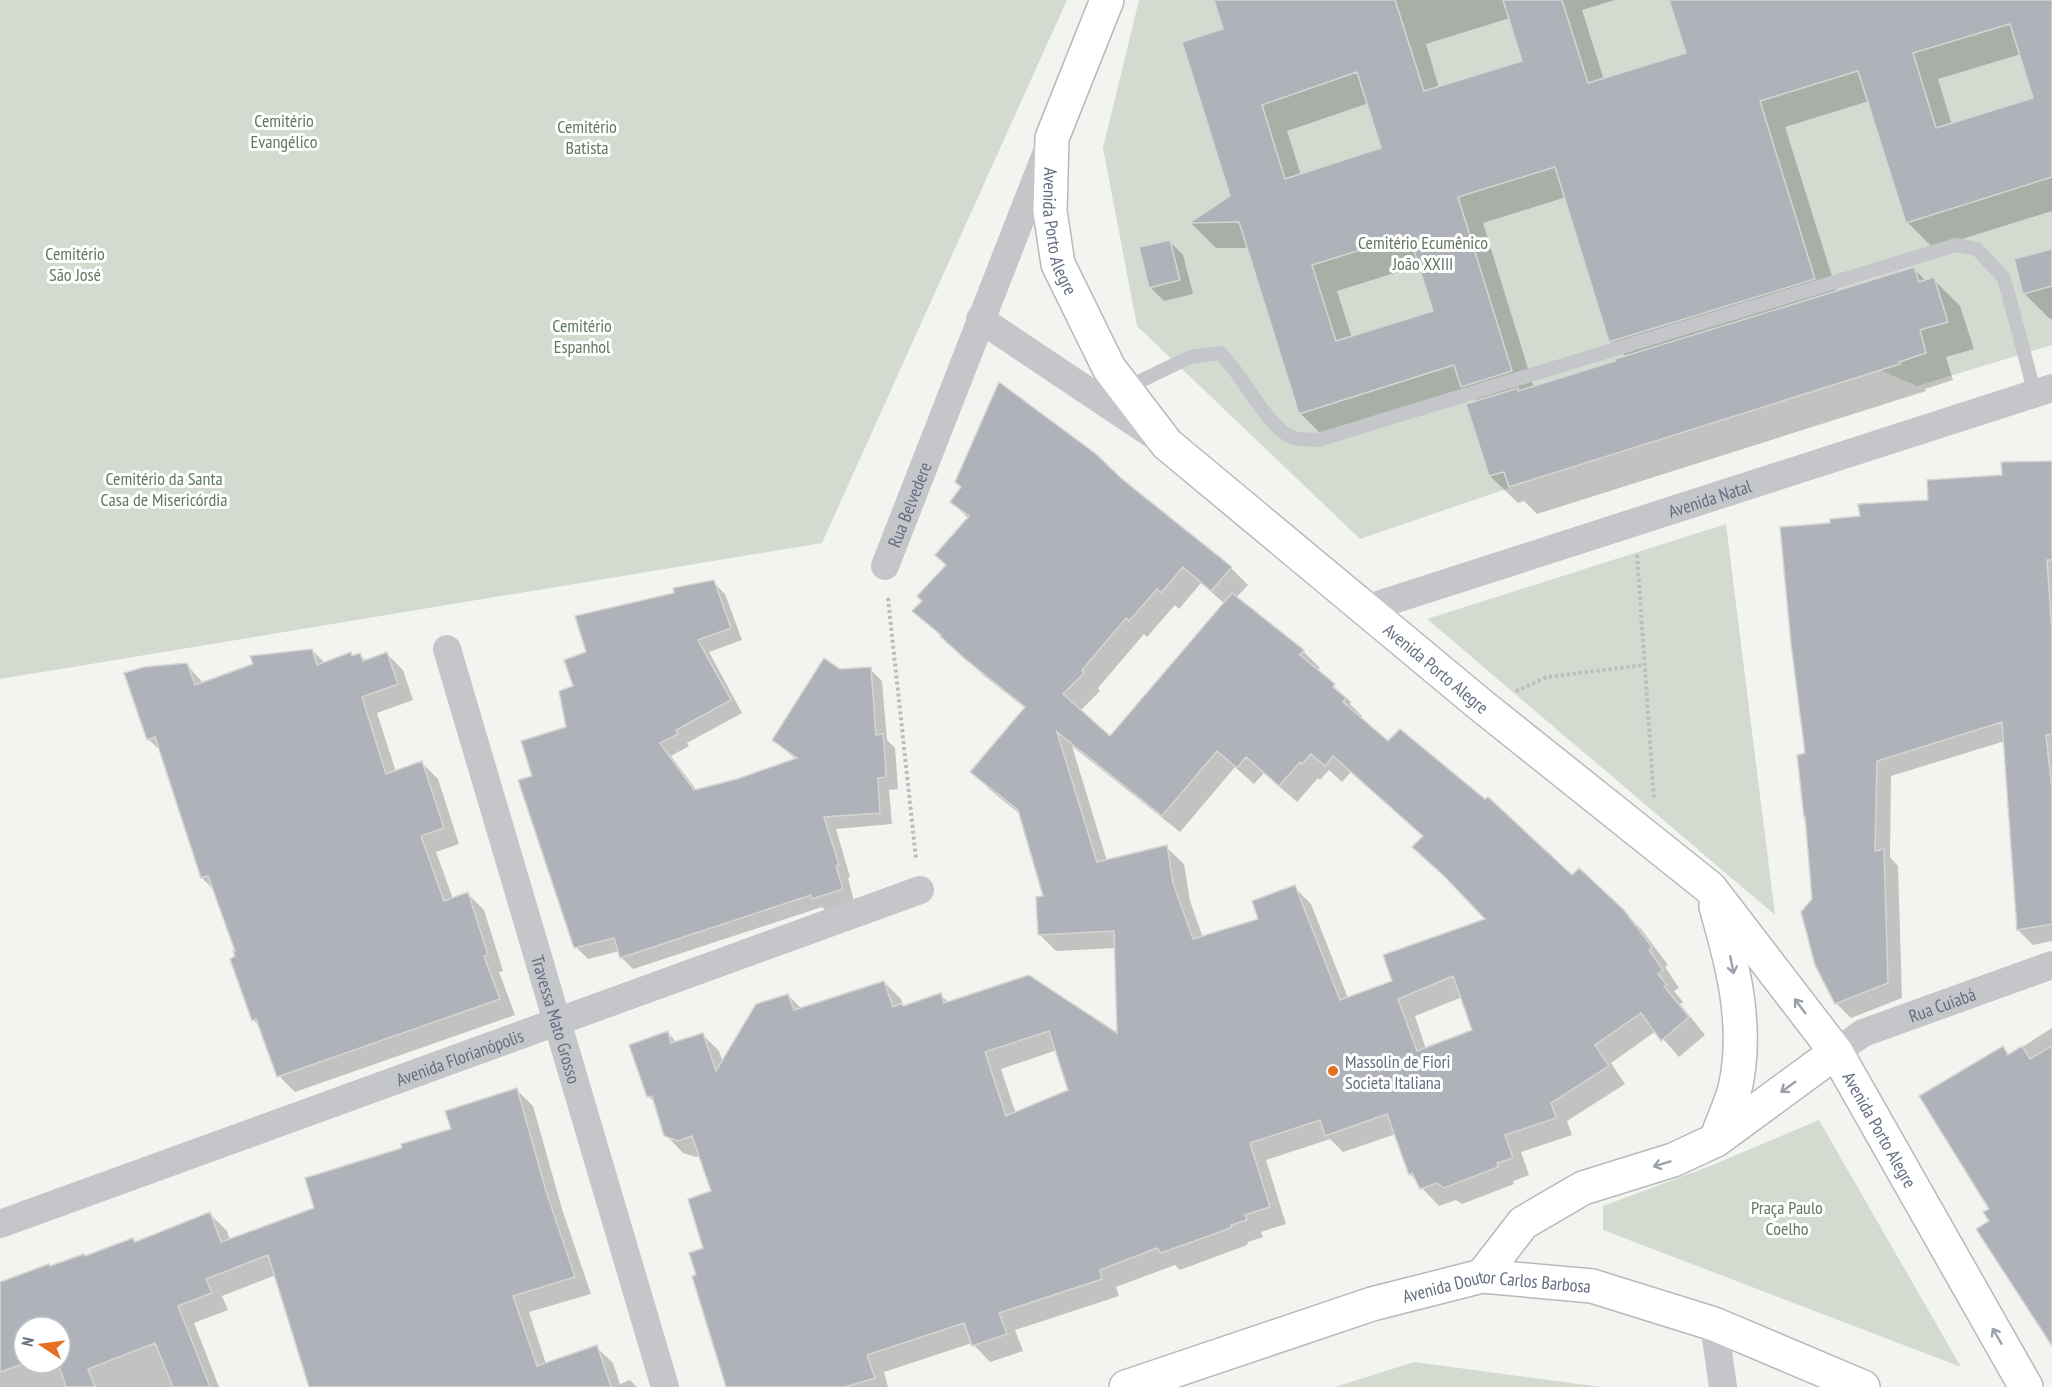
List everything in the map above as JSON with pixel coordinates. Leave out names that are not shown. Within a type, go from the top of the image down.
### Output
[{"type":"street","name":"Avenida Porto Alegre","points":[[1107,0],[1052,138],[1050,212],[1058,264],[1109,368],[1167,444]]},
{"type":"street","name":"Rua Belvedere","points":[[885,566],[1052,138]]},
{"type":"street","name":"Avenida Porto Alegre","points":[[980,319],[1167,444],[1482,706],[1710,888],[1836,1052],[2026,1387]]},
{"type":"street","name":"Avenida Natal","points":[[1365,609],[2044,391]]},
{"type":"street","name":"Travessa Mato Grosso","points":[[447,649],[665,1387]]},
{"type":"street","points":[[1710,888],[1730,956],[1737,994],[1740,1050],[1736,1086],[1716,1140]]},
{"type":"street","name":"Avenida Florianópolis","points":[[0,1224],[556,1020],[920,890]]},
{"type":"street","name":"Rua Cuiabá","points":[[1836,1052],[1863,1033],[2052,965]]},
{"type":"street","points":[[1482,1275],[1523,1223],[1584,1188],[1672,1160],[1716,1140],[1836,1052]]},
{"type":"street","name":"Avenida Doutor Carlos Barbosa","points":[[1126,1387],[1372,1304],[1482,1275],[1592,1286],[1714,1324],[1863,1387]]},
{"type":"street","points":[[1714,1324],[1723,1387]]},
{"type":"lane","points":[[1124,389],[1190,357],[1220,353],[1230,362],[1276,427],[1294,438],[1318,440],[1956,245],[1977,249],[2004,278],[2044,391]]},
{"type":"path","points":[[1635,523],[1658,845]]},
{"type":"path","name":"Rua Belvedere","points":[[885,566],[920,890]]},
{"type":"path","points":[[1482,706],[1547,677],[1644,665]]},
{"type":"green space","points":[[0,0],[1067,0],[822,543],[0,679]]},
{"type":"green space","name":"Cemitério Ecumênico João XXIII","points":[[1139,0],[2052,0],[2052,345],[1917,386],[1868,365],[1360,539],[1137,326],[1103,148]]},
{"type":"green space","points":[[1726,524],[1775,915],[1427,619]]},
{"type":"green space","name":"Praça Paulo Coelho","points":[[1819,1120],[1961,1367],[1603,1230],[1603,1206],[1710,1166]]},
{"type":"green space","points":[[1414,1362],[1602,1387],[1335,1387]]},
{"type":"building","points":[[1214,0],[1395,0],[1424,91],[1522,61],[1503,0],[1562,0],[1588,83],[1686,53],[1669,0],[2052,0],[2052,177],[1906,223],[1858,71],[1760,101],[1815,279],[1609,342],[1555,167],[1458,197],[1512,371],[1461,387],[1454,365],[1299,414],[1239,222],[1189,223],[1230,196],[1182,42],[1223,29]],"holes":[[[2010,24],[2033,98],[1936,128],[1913,53]],[[1357,72],[1381,148],[1285,179],[1262,105]],[[1409,235],[1433,311],[1336,341],[1312,265]]]},
{"type":"building","points":[[1170,240],[1180,280],[1149,288],[1139,247]]},
{"type":"building","points":[[2052,249],[2052,286],[2023,294],[2014,259]]},
{"type":"building","points":[[1914,267],[1919,282],[1934,277],[1948,322],[1920,330],[1926,353],[1899,362],[1900,364],[1509,487],[1504,472],[1489,476],[1466,404],[1518,388],[1518,391]]},
{"type":"building","points":[[999,382],[1096,454],[1122,479],[1232,567],[1211,591],[1183,567],[1161,593],[1157,589],[1129,621],[1126,618],[1082,670],[1084,673],[1063,694],[1110,736],[1232,593],[1304,650],[1300,655],[1335,684],[1333,687],[1346,698],[1343,702],[1388,741],[1400,729],[1485,799],[1488,797],[1572,875],[1579,868],[1624,910],[1652,947],[1649,950],[1663,970],[1658,974],[1667,985],[1664,986],[1689,1017],[1661,1041],[1641,1013],[1595,1045],[1609,1066],[1551,1103],[1556,1118],[1505,1135],[1513,1158],[1497,1163],[1498,1167],[1444,1188],[1437,1183],[1420,1189],[1412,1173],[1409,1175],[1387,1114],[1325,1136],[1320,1120],[1250,1143],[1270,1207],[1245,1215],[1247,1220],[1231,1225],[1231,1228],[1161,1253],[1157,1248],[1100,1270],[1102,1279],[999,1313],[1007,1334],[972,1346],[964,1323],[867,1355],[875,1378],[845,1387],[726,1387],[692,1276],[696,1275],[689,1253],[703,1248],[688,1199],[711,1191],[692,1136],[678,1141],[664,1136],[652,1096],[647,1097],[629,1045],[668,1031],[671,1043],[703,1033],[716,1071],[756,1004],[788,994],[794,1010],[884,981],[893,1007],[902,1003],[903,1006],[941,993],[944,1003],[1029,975],[1117,1033],[1114,931],[1038,935],[1036,897],[1043,896],[1018,810],[970,772],[1025,707],[964,658],[912,611],[922,601],[917,596],[946,565],[935,555],[969,516],[950,502],[961,487],[955,482]],"holes":[[[1057,732],[1162,816],[1217,751],[1237,768],[1246,757],[1279,786],[1300,762],[1302,764],[1311,754],[1325,766],[1333,756],[1423,836],[1412,847],[1444,876],[1485,919],[1383,955],[1392,981],[1340,1000],[1295,885],[1252,901],[1258,919],[1193,939],[1173,883],[1167,845],[1097,862]],[[1453,976],[1472,1030],[1417,1051],[1398,999]],[[1049,1031],[1068,1090],[1006,1116],[985,1052]]]},
{"type":"building","points":[[2052,461],[2052,560],[2047,560],[2052,631],[2052,734],[2046,735],[2052,789],[2052,924],[2017,930],[2002,722],[1877,761],[1875,851],[1884,849],[1888,983],[1835,1004],[1815,965],[1801,912],[1812,899],[1797,755],[1805,753],[1791,644],[1780,527],[1830,523],[1830,519],[1860,516],[1858,504],[1928,500],[1927,480],[2002,475],[2001,462]]},
{"type":"building","points":[[714,580],[731,628],[698,640],[731,700],[676,730],[678,734],[660,743],[694,790],[737,779],[797,758],[772,740],[824,658],[840,669],[871,667],[876,735],[883,734],[885,755],[886,777],[878,778],[880,813],[824,817],[839,865],[836,866],[843,889],[812,899],[811,895],[620,958],[614,938],[574,948],[518,780],[532,776],[521,741],[566,727],[559,691],[573,686],[564,660],[586,652],[575,616],[674,593],[673,588]]},
{"type":"building","points":[[312,649],[317,665],[351,652],[352,656],[360,653],[363,661],[387,652],[398,684],[362,697],[386,774],[422,761],[444,828],[421,836],[444,901],[468,892],[488,955],[484,956],[500,999],[277,1077],[256,1019],[252,1021],[230,959],[235,956],[233,951],[235,951],[208,876],[201,878],[155,737],[147,740],[124,673],[144,667],[187,663],[195,685],[253,664],[250,656]]},
{"type":"building","points":[[2003,1046],[2008,1055],[2022,1046],[2030,1059],[2052,1046],[2052,1346],[1976,1229],[1989,1221],[1983,1212],[1989,1209],[1919,1096]]},
{"type":"building","points":[[517,1088],[546,1191],[575,1277],[513,1296],[537,1366],[597,1345],[611,1387],[309,1387],[268,1255],[206,1279],[212,1293],[178,1306],[210,1387],[173,1387],[155,1343],[88,1369],[95,1387],[66,1387],[62,1375],[72,1375],[72,1315],[12,1315],[12,1368],[0,1372],[0,1282],[49,1264],[50,1266],[84,1254],[85,1256],[133,1238],[135,1242],[210,1212],[221,1242],[314,1208],[305,1178],[402,1148],[401,1144],[451,1129],[445,1111]]},
{"type":"place","name":"Massolin de Fiori Societa Italiana","points":[[1333,1071]]},
{"type":"park label","name":"Cemitério Evangélico","points":[[284,130]]},
{"type":"park label","name":"Cemitério Batista","points":[[587,136]]},
{"type":"park label","name":"Cemitério São José","points":[[75,263]]},
{"type":"park label","name":"Cemitério Espanhol","points":[[582,335]]},
{"type":"park label","name":"Cemitério da Santa Casa de Misericórdia","points":[[164,488]]}]
